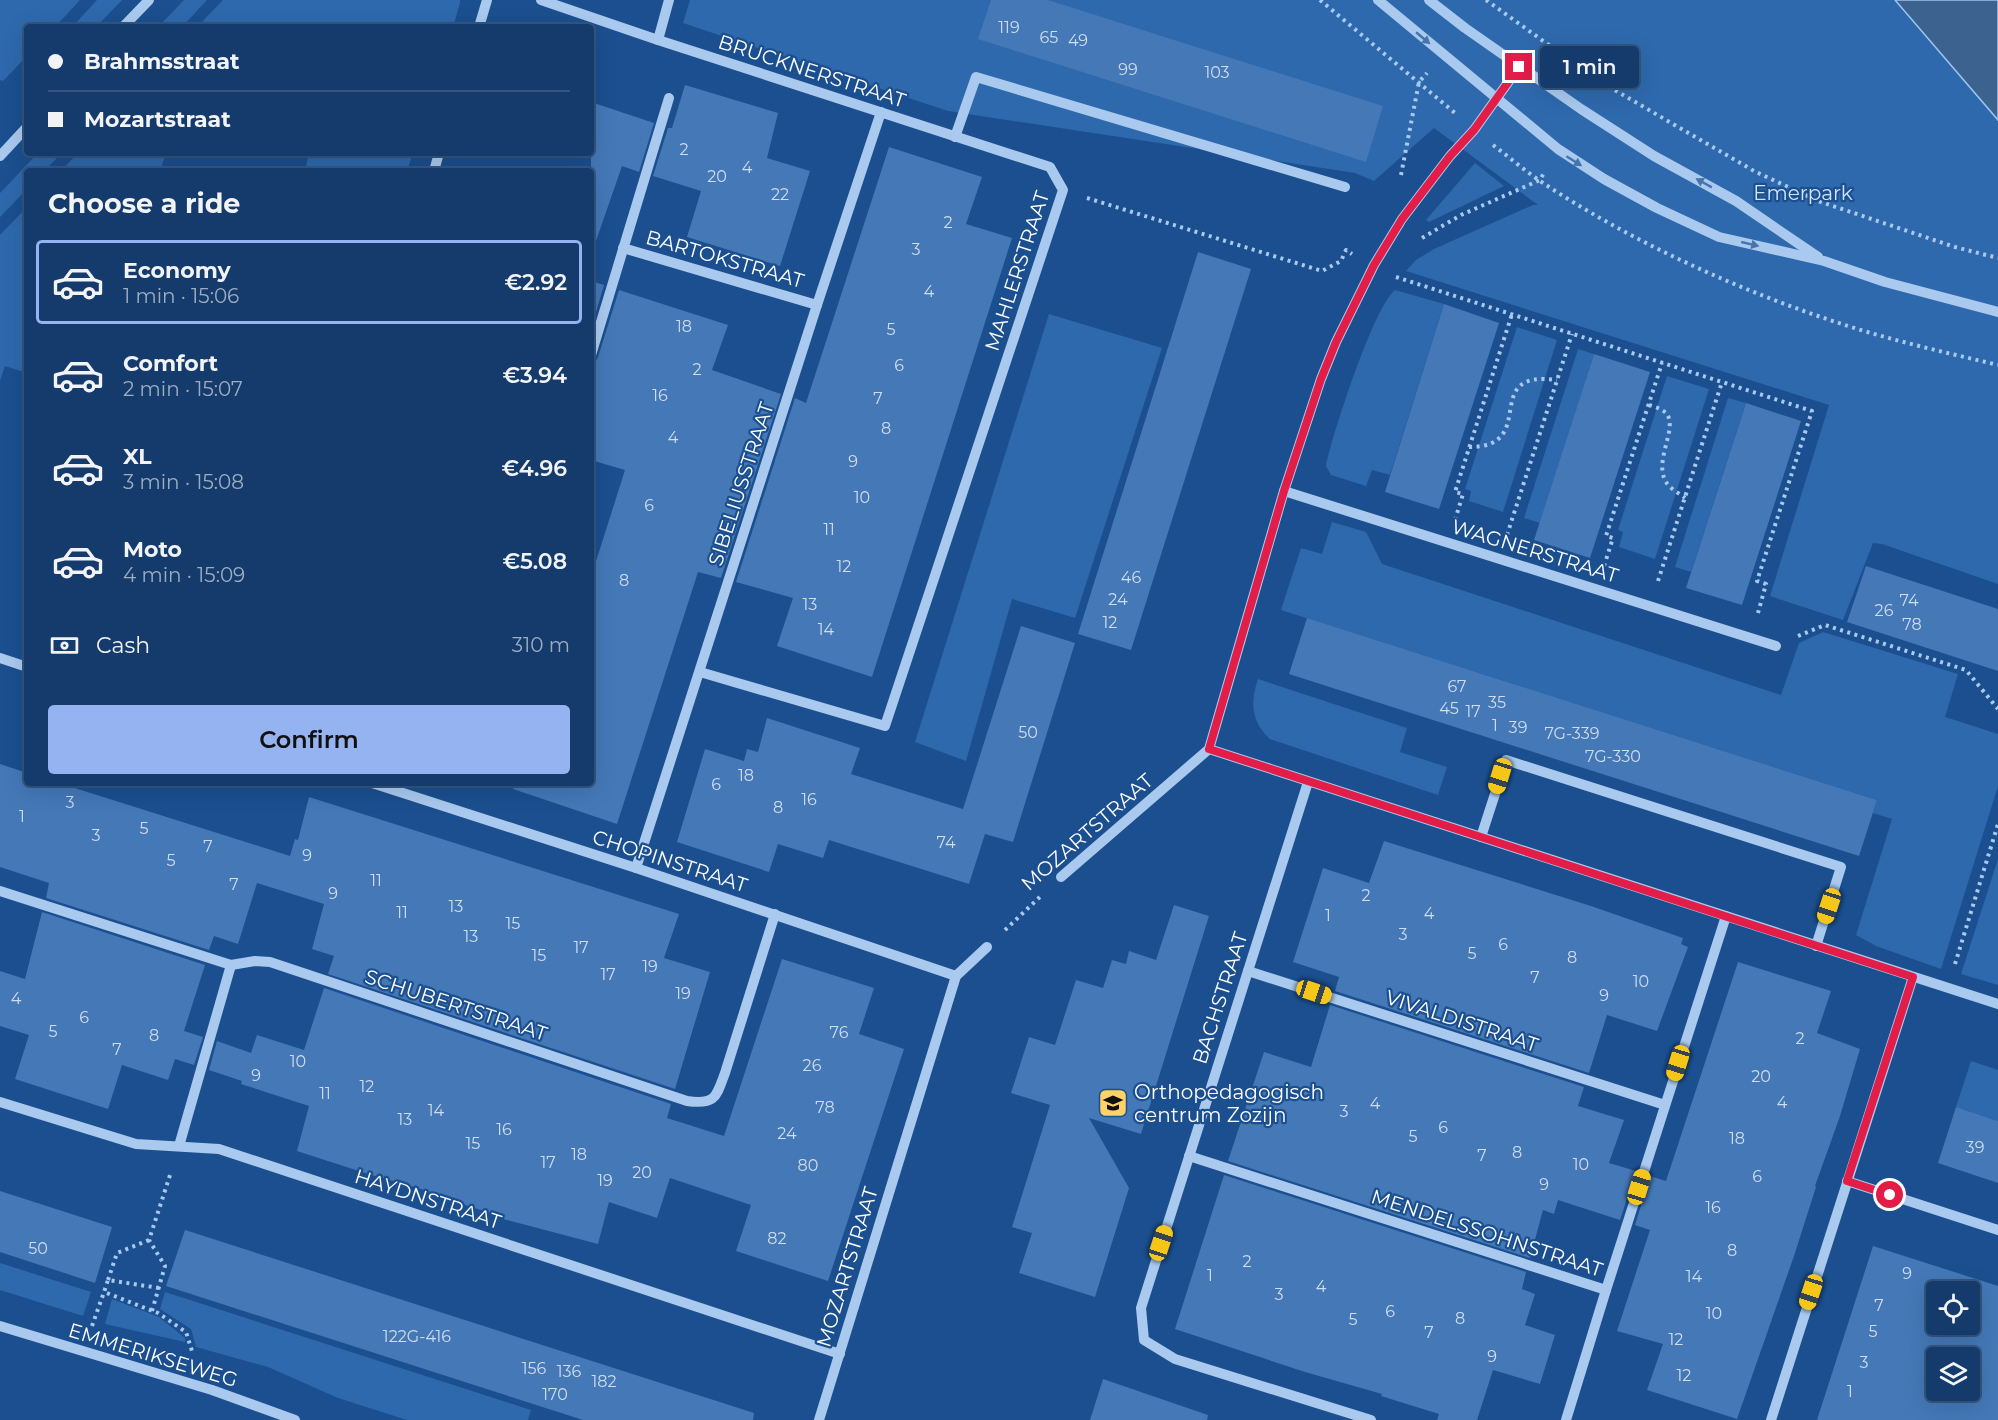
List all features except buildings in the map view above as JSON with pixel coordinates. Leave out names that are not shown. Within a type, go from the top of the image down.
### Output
[{"type":"street","points":[[126,24],[149,0]]},
{"type":"street","points":[[480,24],[487,0]]},
{"type":"street","name":"BRUCKNERSTRAAT","points":[[541,0],[955,137]]},
{"type":"street","points":[[658,40],[669,0]]},
{"type":"street","points":[[1378,0],[1558,149],[1604,179],[1657,208],[1719,237],[1824,261],[1885,282],[1998,312]]},
{"type":"street","points":[[1429,0],[1519,67],[1581,109],[1654,156],[1736,201],[1824,261]]},
{"type":"street","points":[[1519,67],[1474,130],[1450,156],[1402,219],[1374,265],[1345,323],[1321,379],[1284,491],[1209,749],[1998,1004]]},
{"type":"street","points":[[955,137],[975,77],[1345,187]]},
{"type":"street","name":"BARTOKSTRAAT","points":[[594,345],[669,98]]},
{"type":"street","name":"SIBELIUSSTRAAT","points":[[636,868],[881,112]]},
{"type":"street","points":[[0,156],[24,130]]},
{"type":"street","name":"MAHLERSTRAAT","points":[[700,672],[885,726],[1063,190],[1050,167],[955,137]]},
{"type":"street","name":"BARTOKSTRAAT","points":[[623,248],[817,305]]},
{"type":"street","name":"WAGNERSTRAAT","points":[[1284,491],[1776,646]]},
{"type":"street","points":[[0,658],[24,666]]},
{"type":"street","name":"MOZARTSTRAAT","points":[[1061,877],[1209,749]]},
{"type":"street","points":[[1481,837],[1506,760],[1830,863],[1841,867],[1816,946]]},
{"type":"street","name":"BACHSTRAAT","points":[[1308,782],[1141,1308],[1144,1340],[1175,1359],[1371,1420]]},
{"type":"street","name":"CHOPINSTRAAT","points":[[381,786],[636,868],[956,976]]},
{"type":"street","name":"SCHUBERTSTRAAT","points":[[0,891],[231,965],[255,961],[270,962],[687,1101],[703,1103],[716,1096],[775,914]]},
{"type":"street","name":"MENDELSSOHNSTRAAT","points":[[1189,1156],[1606,1290],[1726,916]]},
{"type":"street","name":"MOZARTSTRAAT","points":[[819,1420],[956,976],[987,947]]},
{"type":"street","points":[[179,1146],[231,965]]},
{"type":"street","name":"VIVALDISTRAAT","points":[[1248,970],[1665,1105]]},
{"type":"street","points":[[1771,1420],[1913,977]]},
{"type":"street","name":"HAYDNSTRAAT","points":[[0,1102],[136,1144],[219,1149],[840,1354]]},
{"type":"street","points":[[1847,1181],[1998,1230]]},
{"type":"street","points":[[1566,1420],[1606,1290]]},
{"type":"street","name":"EMMERIKSEWEG","points":[[0,1326],[212,1390],[295,1420]]},
{"type":"path","points":[[1486,0],[1599,81],[1754,171],[1818,201],[1955,247],[1998,258]]},
{"type":"path","points":[[1399,184],[1419,82],[1443,54]]},
{"type":"path","points":[[1581,109],[1599,81]]},
{"type":"path","points":[[1413,243],[1461,215],[1540,180],[1558,149]]},
{"type":"path","points":[[1063,190],[1322,271],[1341,261],[1346,250],[1354,255]]},
{"type":"path","points":[[1390,273],[1398,278],[1812,411],[1757,581],[1766,584],[1750,637]]},
{"type":"path","points":[[1448,542],[1463,494],[1455,492],[1512,314]]},
{"type":"path","points":[[1500,558],[1572,334]]},
{"type":"path","points":[[1597,589],[1613,538],[1606,536],[1662,363]]},
{"type":"path","points":[[1469,447],[1483,447],[1503,434],[1507,427],[1514,394],[1522,383],[1536,378],[1557,380]]},
{"type":"path","points":[[1650,606],[1722,382]]},
{"type":"path","points":[[1649,405],[1665,413],[1669,419],[1668,436],[1662,455],[1663,473],[1670,487],[1685,498]]},
{"type":"path","points":[[1776,646],[1825,625],[1966,670],[1998,709]]},
{"type":"path","points":[[1948,988],[1998,824]]},
{"type":"path","name":"MOZARTSTRAAT","points":[[987,947],[1061,877]]},
{"type":"path","points":[[152,1311],[165,1266],[149,1240],[179,1146]]},
{"type":"path","points":[[92,1327],[117,1253],[149,1240]]},
{"type":"path","points":[[108,1280],[159,1288]]},
{"type":"path","points":[[104,1292],[152,1311],[186,1332],[192,1351]]},
{"type":"green space","points":[[0,0],[80,0],[58,24],[24,24],[24,59],[3,81],[0,80]]},
{"type":"green space","points":[[97,0],[122,0],[99,24],[75,24]]},
{"type":"green space","points":[[184,0],[207,0],[185,24],[161,24]]},
{"type":"green space","points":[[223,0],[460,0],[454,24],[200,24]]},
{"type":"green space","name":"Emerpark","points":[[690,0],[1998,0],[1998,584],[1882,544],[1873,543],[1843,620],[1770,596],[1829,405],[1406,271],[1416,260],[1434,249],[1533,205],[1538,205],[1434,128],[1374,181],[1355,173],[948,111],[683,23]]},
{"type":"green space","points":[[35,156],[59,156],[47,168],[24,168],[24,192],[0,217],[0,193]]},
{"type":"green space","points":[[75,156],[165,156],[161,168],[64,168]]},
{"type":"green space","points":[[308,156],[412,156],[408,168],[306,168]]},
{"type":"green space","points":[[1475,163],[1504,186],[1429,222],[1426,220]]},
{"type":"green space","points":[[24,210],[24,372],[5,366],[0,381],[0,235]]},
{"type":"green space","points":[[1395,290],[1444,304],[1390,475],[1372,470],[1366,486],[1331,475],[1326,466],[1355,372],[1376,320]]},
{"type":"green space","points":[[1049,314],[1162,348],[1075,618],[1012,599],[966,761],[915,742]]},
{"type":"green space","points":[[1517,327],[1557,340],[1503,512],[1469,501],[1471,491],[1465,489]]},
{"type":"green space","points":[[1578,349],[1594,354],[1540,523],[1524,518]]},
{"type":"green space","points":[[1667,376],[1709,389],[1655,559],[1619,547],[1623,532],[1618,530]]},
{"type":"green space","points":[[1728,398],[1746,403],[1691,572],[1675,567]]},
{"type":"green space","points":[[1332,522],[1366,532],[1382,564],[1781,695],[1799,643],[1823,632],[1958,674],[1945,717],[1998,734],[1998,786],[1941,969],[1876,946],[1856,935],[1892,819],[1873,813],[1877,800],[1281,610],[1301,548],[1322,554]]},
{"type":"green space","points":[[1258,679],[1407,728],[1400,752],[1447,767],[1438,795],[1270,739],[1259,726],[1254,711],[1254,696]]},
{"type":"green space","points":[[1998,859],[1998,985],[1961,974]]},
{"type":"green space","points":[[1971,1061],[1998,1070],[1998,1121],[1956,1107]]},
{"type":"green space","points":[[0,1263],[91,1292],[83,1316],[0,1290]]},
{"type":"green space","points":[[165,1292],[531,1410],[528,1420],[407,1420],[338,1398],[268,1367],[196,1347],[191,1329],[160,1309]]},
{"type":"green space","points":[[112,1299],[159,1317],[185,1338],[185,1342],[105,1324]]},
{"type":"shaded area","points":[[1895,0],[1998,0],[1998,120]]},
{"type":"place","name":"Orthopedagogisch centrum Zozijn","points":[[1113,1103]]},
{"type":"route","points":[[1519,67],[1474,130],[1450,156],[1402,219],[1374,265],[1336,342],[1321,379],[1284,491],[1209,749],[1913,977],[1847,1181],[1890,1195]]}]
